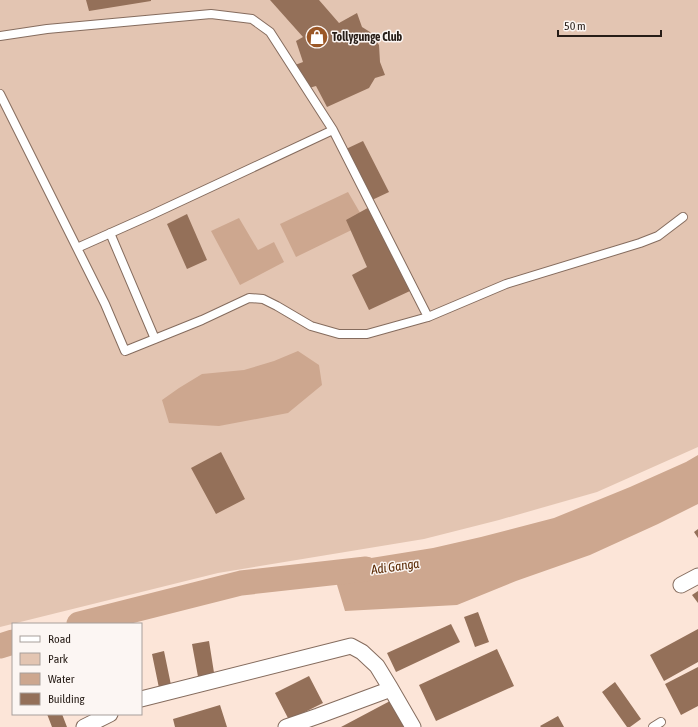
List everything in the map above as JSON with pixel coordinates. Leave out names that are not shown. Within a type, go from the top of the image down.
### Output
[{"type":"street","points":[[681,585],[698,576]]},
{"type":"street","points":[[142,699],[351,646],[362,652],[377,666],[413,727]]},
{"type":"street","points":[[286,727],[391,689]]},
{"type":"street","points":[[84,727],[108,715]]},
{"type":"lane","points":[[0,36],[47,29],[211,14],[252,19],[270,32],[333,130],[428,317]]},
{"type":"lane","points":[[0,94],[105,304],[125,351],[202,320],[249,298],[264,299],[310,326],[339,334],[367,334],[428,317],[506,284],[640,243],[658,236],[683,217]]},
{"type":"lane","points":[[77,248],[333,130]]},
{"type":"lane","points":[[110,233],[155,339]]},
{"type":"lane","points":[[653,727],[661,722]]},
{"type":"green space","name":"Tollygunge Club","points":[[0,0],[698,0],[698,447],[597,492],[499,520],[424,539],[218,573],[0,627]]},
{"type":"water","points":[[348,192],[366,223],[296,257],[280,224]]},
{"type":"water","points":[[239,218],[258,250],[274,242],[284,262],[240,285],[211,231]]},
{"type":"water","points":[[298,351],[319,365],[322,385],[288,413],[219,426],[169,423],[162,400],[202,374],[244,370],[274,361]]},
{"type":"water","points":[[698,455],[698,504],[590,555],[516,581],[457,605],[345,611],[330,562],[371,558],[433,548],[554,518],[630,487],[686,462]]},
{"type":"building","points":[[86,0],[151,0],[151,1],[89,11]]},
{"type":"building","points":[[270,0],[319,0],[339,23],[357,13],[362,27],[370,32],[379,45],[380,62],[385,75],[375,78],[369,88],[327,107],[316,86],[302,90],[295,65],[303,62],[296,41],[303,37]]},
{"type":"building","points":[[363,141],[389,192],[372,200],[346,149]]},
{"type":"building","points":[[373,205],[410,291],[369,310],[352,275],[367,267],[346,220]]},
{"type":"building","points":[[187,214],[207,260],[187,269],[167,224]]},
{"type":"building","points":[[221,452],[245,499],[216,514],[191,468]]},
{"type":"building","points":[[698,529],[698,538],[694,532]]},
{"type":"building","points":[[698,591],[698,603],[692,595]]},
{"type":"building","points":[[478,612],[489,642],[475,647],[464,617]]},
{"type":"building","points":[[451,624],[460,642],[396,672],[387,653]]},
{"type":"building","points":[[698,629],[698,662],[664,681],[650,655]]},
{"type":"building","points":[[209,641],[215,679],[199,682],[192,644]]},
{"type":"building","points":[[497,649],[514,686],[436,721],[419,685]]},
{"type":"building","points":[[164,651],[171,685],[159,688],[152,654]]},
{"type":"building","points":[[698,667],[698,706],[681,715],[665,684]]},
{"type":"building","points":[[309,676],[323,703],[289,720],[275,693]]},
{"type":"building","points":[[615,682],[641,719],[630,727],[627,727],[602,692]]},
{"type":"building","points":[[390,701],[404,727],[341,727]]},
{"type":"building","points":[[220,705],[227,727],[175,727],[173,719]]},
{"type":"building","points":[[47,715],[62,715],[67,727],[52,727]]},
{"type":"building","points":[[558,716],[564,727],[540,726]]},
{"type":"waterway","name":"Adi Ganga","points":[[83,623],[241,583],[366,569]]},
{"type":"waterway","name":"Adi Ganga","points":[[0,646],[12,642]]},
{"type":"place","name":"Tollygunge Club","points":[[317,37]]}]
